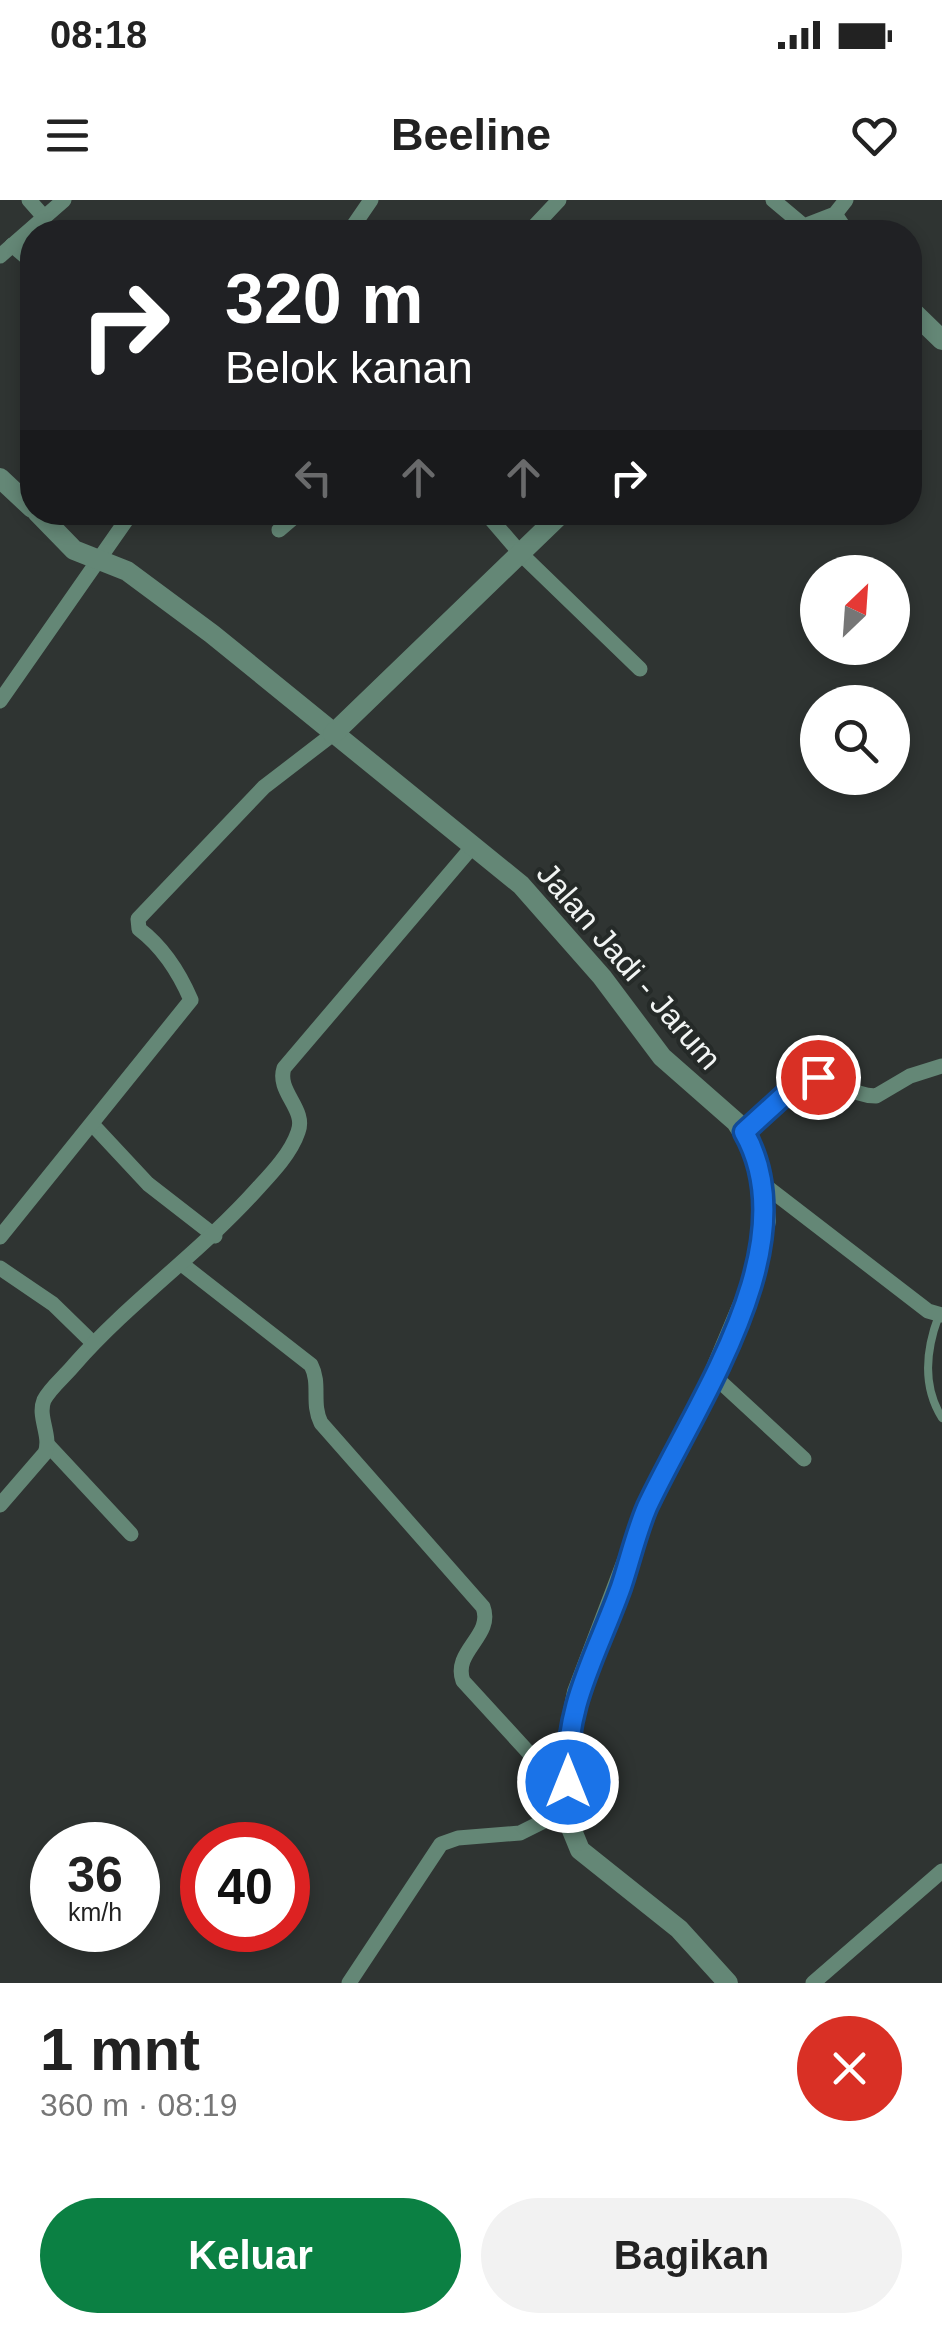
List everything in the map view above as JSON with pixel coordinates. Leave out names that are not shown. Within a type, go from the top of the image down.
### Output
[{"type":"street","points":[[29,200],[44,217]]},
{"type":"street","points":[[41,220],[64,200]]},
{"type":"street","points":[[540,220],[559,200]]},
{"type":"street","points":[[772,200],[794,220]]},
{"type":"street","points":[[818,220],[835,214],[846,200]]},
{"type":"street","points":[[835,214],[839,220]]},
{"type":"street","points":[[922,321],[942,340]]},
{"type":"street","name":"Jalan Jadi - Jarum","points":[[0,478],[20,497]]},
{"type":"street","name":"Jalan Jadi - Jarum","points":[[49,525],[74,550],[127,572],[212,634],[473,846],[542,907],[602,977],[662,1058],[744,1132],[763,1184],[766,1221],[753,1277],[713,1374],[647,1508],[578,1692],[568,1729],[564,1811]]},
{"type":"street","points":[[0,702],[123,525]]},
{"type":"street","points":[[279,530],[285,525]]},
{"type":"street","points":[[496,525],[640,669]]},
{"type":"street","points":[[0,1237],[191,1000],[174,976],[170,957],[139,929],[138,919],[264,787],[332,734],[550,525]]},
{"type":"street","points":[[131,1534],[48,1445],[44,1401],[94,1343],[215,1236],[272,1172],[300,1129],[300,1118],[281,1082],[284,1068],[473,846]]},
{"type":"street","points":[[744,1132],[804,1080],[826,1078],[853,1092],[876,1096],[910,1076],[942,1066]]},
{"type":"street","points":[[92,1124],[148,1184],[215,1236]]},
{"type":"street","points":[[763,1184],[940,1316]]},
{"type":"street","points":[[183,1265],[311,1366],[317,1381],[314,1408],[321,1424],[483,1608],[485,1627],[462,1663],[463,1681],[530,1752],[567,1772]]},
{"type":"street","points":[[0,1268],[53,1304],[94,1343]]},
{"type":"street","points":[[713,1374],[804,1459]]},
{"type":"street","points":[[3,1494],[48,1445]]},
{"type":"street","points":[[349,1983],[441,1844],[449,1839],[520,1833],[564,1811],[580,1850],[679,1928],[728,1983]]},
{"type":"street","points":[[813,1983],[942,1871]]},
{"type":"lane","points":[[940,1316],[928,1354],[929,1384],[942,1418]]},
{"type":"route","points":[[568,1782],[566,1745],[578,1692],[621,1587],[647,1508],[708,1387],[750,1286],[766,1221],[766,1203],[753,1148],[744,1132],[790,1090],[804,1080],[818,1077]]}]
